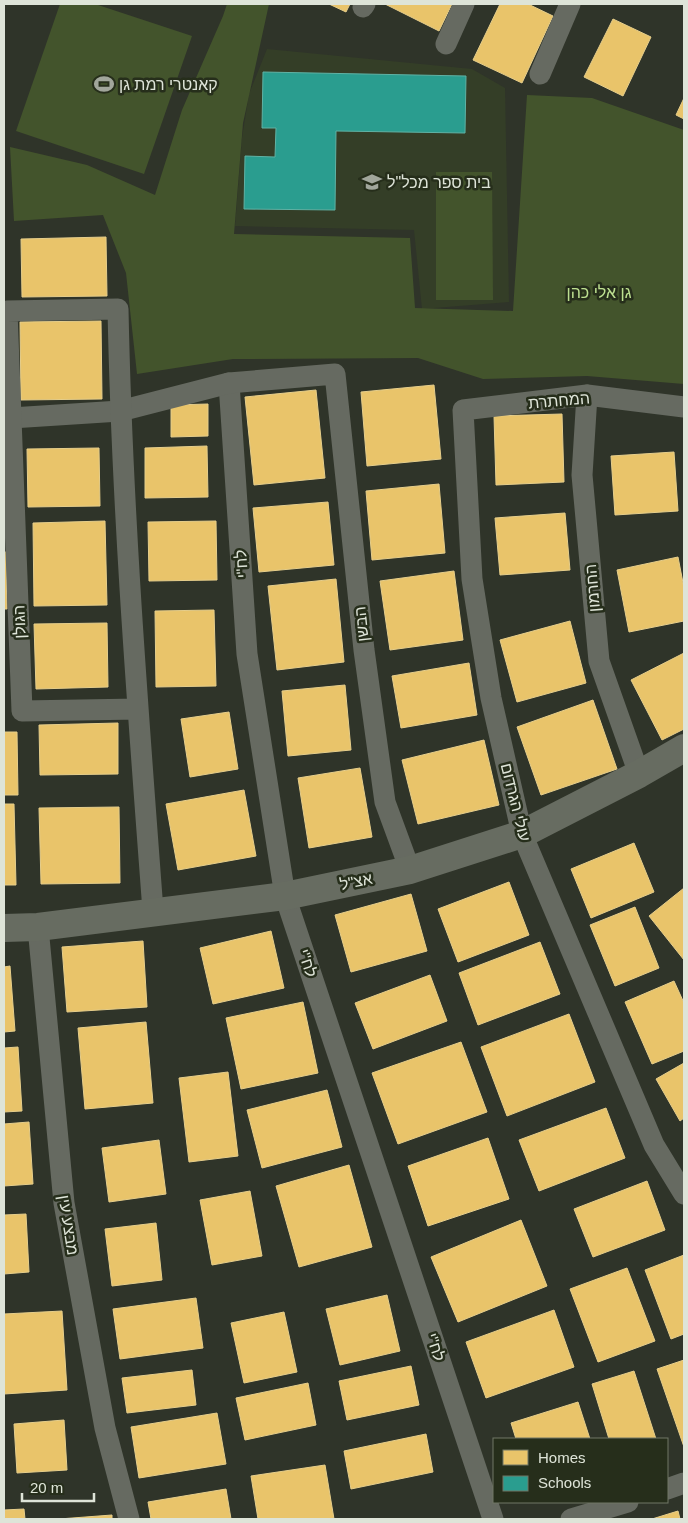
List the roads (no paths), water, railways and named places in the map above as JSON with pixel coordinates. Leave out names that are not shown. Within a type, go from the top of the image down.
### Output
[{"type":"street","points":[[446,44],[464,4]]},
{"type":"street","points":[[540,74],[570,4]]},
{"type":"street","name":"הגולן","points":[[120,411],[118,309],[7,311],[22,711],[138,709]]},
{"type":"street","name":"הבשן","points":[[229,383],[335,374],[364,650],[385,802],[410,870]]},
{"type":"street","points":[[11,418],[120,411],[229,383]]},
{"type":"street","name":"לח\"י","points":[[229,383],[247,654],[285,896],[493,1519]]},
{"type":"street","name":"המחתרת","points":[[463,410],[587,395],[684,407]]},
{"type":"street","name":"החרמון","points":[[587,395],[582,475],[599,661],[639,774]]},
{"type":"street","name":"עולי הגרדום","points":[[463,410],[472,580],[491,698],[522,834],[654,1145],[684,1194]]},
{"type":"street","points":[[120,411],[138,709],[153,911]]},
{"type":"street","name":"אצ\"ל","points":[[4,928],[38,927],[153,911],[285,896],[410,870],[522,834],[639,774],[684,748]]},
{"type":"street","name":"מבצע עין","points":[[38,927],[64,1203],[105,1428],[129,1519]]},
{"type":"street","points":[[668,1489],[684,1483]]},
{"type":"street","points":[[570,1519],[625,1503]]},
{"type":"place","name":"קאנטרי רמת גן","points":[[104,84]]},
{"type":"place","name":"בית ספר מכל\"ל","points":[[372,182]]},
{"type":"park label","name":"גן אלי כהן","points":[[599,292]]}]
